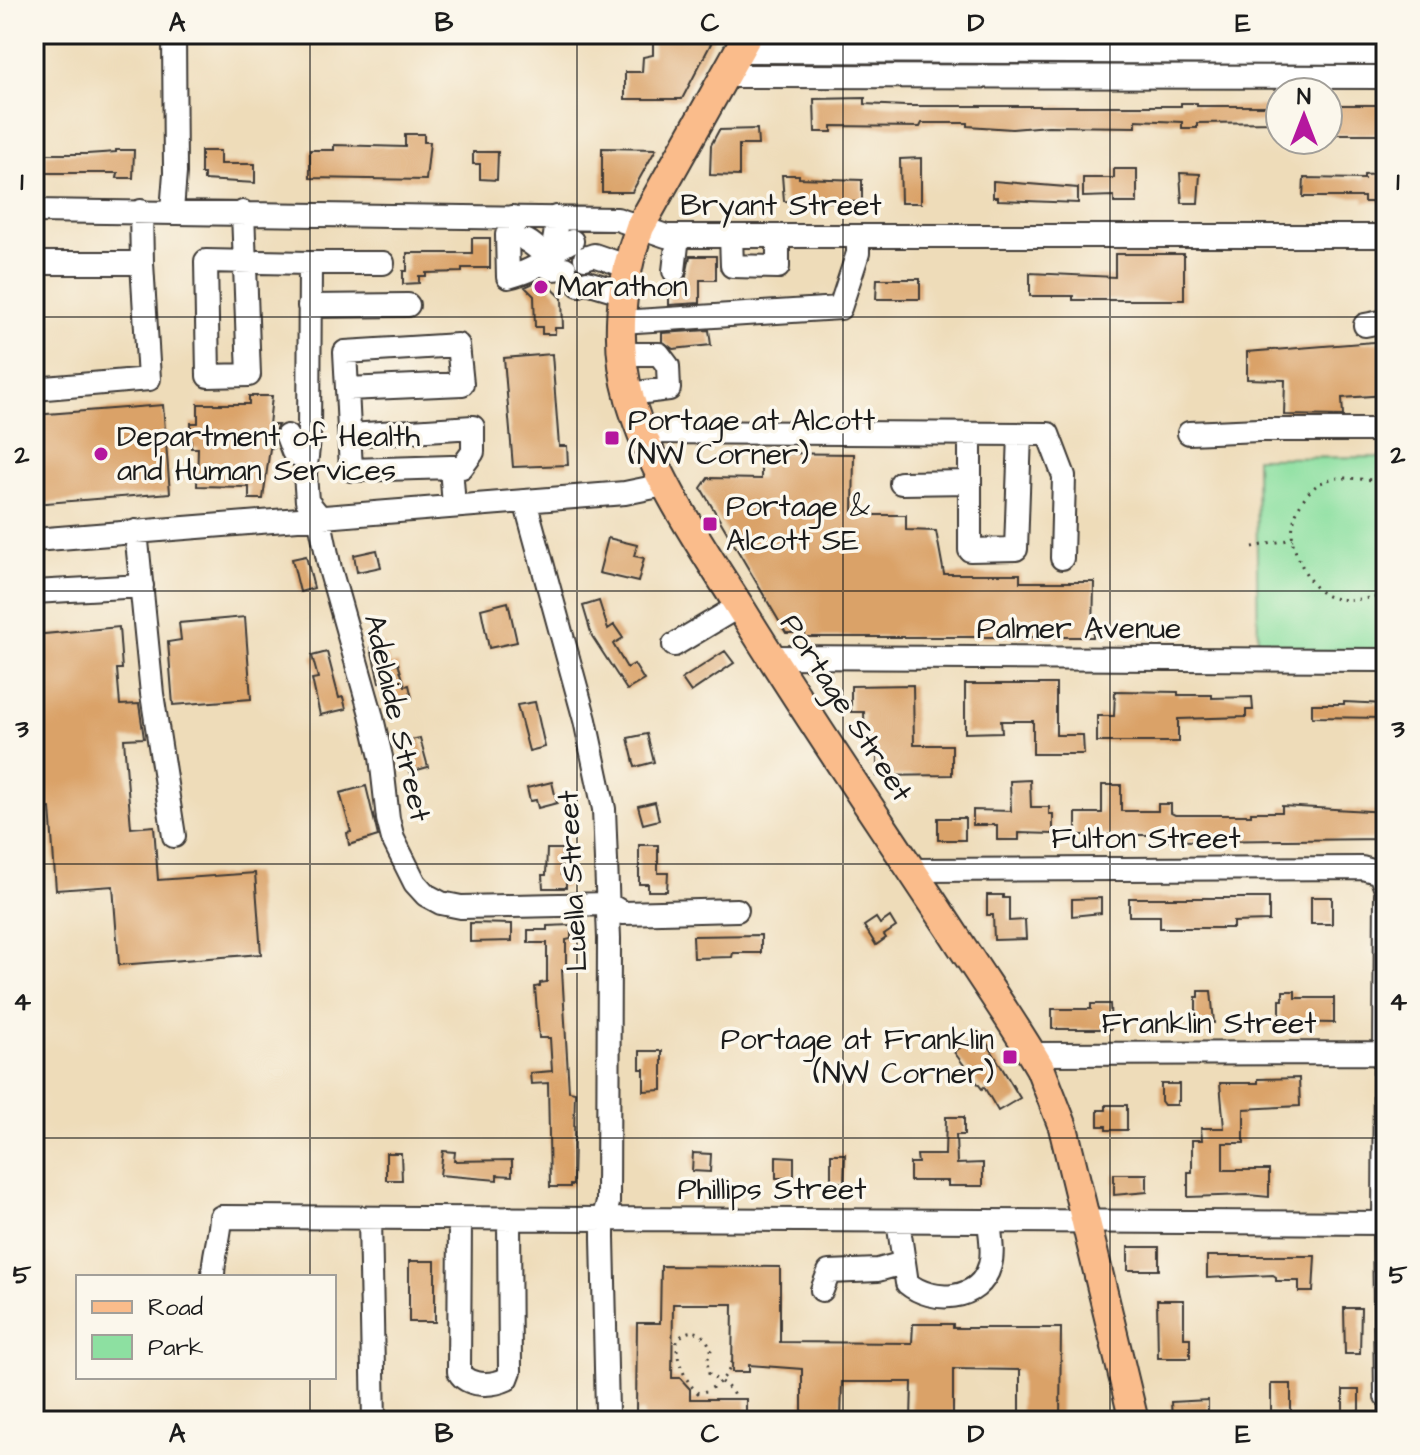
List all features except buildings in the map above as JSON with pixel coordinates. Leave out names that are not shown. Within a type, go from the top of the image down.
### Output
[{"type":"main road","name":"Portage Street","points":[[737,54],[640,227],[626,280],[621,322],[629,394],[664,485],[771,657],[1040,1068],[1063,1127],[1134,1421]]},
{"type":"street","points":[[172,211],[175,173],[174,34]]},
{"type":"street","points":[[1074,65],[1382,47]]},
{"type":"street","points":[[1318,53],[1319,76]]},
{"type":"street","points":[[737,54],[1299,76]]},
{"type":"street","points":[[1344,77],[1386,77]]},
{"type":"street","name":"Bryant Street","points":[[34,211],[617,219],[666,236],[1386,236]]},
{"type":"street","points":[[34,389],[149,379],[141,211]]},
{"type":"street","points":[[243,212],[247,262],[249,375],[208,376],[206,261],[247,262],[310,263],[383,263]]},
{"type":"street","points":[[513,217],[513,229],[507,235],[553,257],[626,280]]},
{"type":"street","points":[[553,257],[556,217]]},
{"type":"street","points":[[674,271],[678,236]]},
{"type":"street","points":[[621,322],[840,308],[858,253],[858,237]]},
{"type":"street","points":[[34,263],[142,263]]},
{"type":"street","name":"Adelaide Street","points":[[310,263],[307,501],[319,516],[330,569],[381,757],[393,839],[415,883],[426,895],[441,903],[461,907],[608,904]]},
{"type":"street","points":[[309,306],[408,305]]},
{"type":"street","points":[[347,389],[462,384],[458,345],[345,352],[351,470],[462,467],[473,452],[473,427],[350,435]]},
{"type":"street","points":[[623,354],[659,354],[668,366],[669,389],[629,394]]},
{"type":"street","points":[[306,459],[293,452],[287,431],[292,417],[309,410]]},
{"type":"street","points":[[1189,433],[1386,430]]},
{"type":"street","points":[[642,432],[1048,434],[1064,476],[1062,558]]},
{"type":"street","points":[[970,435],[970,550],[1016,549],[1020,434]]},
{"type":"street","points":[[451,467],[454,506]]},
{"type":"street","points":[[901,483],[970,482]]},
{"type":"street","points":[[34,540],[625,493],[664,485]]},
{"type":"street","name":"Luella Street","points":[[525,501],[601,787],[607,842],[608,1203],[603,1218],[612,1418]]},
{"type":"street","points":[[136,531],[152,694],[174,836]]},
{"type":"street","points":[[34,592],[142,586]]},
{"type":"street","points":[[674,645],[739,606]]},
{"type":"street","name":"Palmer Avenue","points":[[771,657],[1386,660]]},
{"type":"street","name":"Fulton Street","points":[[911,870],[1362,868],[1383,876]]},
{"type":"street","points":[[1383,876],[1386,890],[1386,1396]]},
{"type":"street","points":[[608,904],[623,913],[737,910]]},
{"type":"street","name":"Franklin Street","points":[[1032,1054],[1385,1053]]},
{"type":"street","name":"Phillips Street","points":[[213,1275],[213,1253],[220,1239],[221,1217],[1384,1223]]},
{"type":"street","points":[[370,1218],[374,1421]]},
{"type":"street","points":[[460,1218],[459,1372],[464,1381],[473,1383],[500,1382],[507,1379],[510,1371],[509,1218]]},
{"type":"street","points":[[898,1221],[907,1283],[917,1292],[953,1296],[968,1293],[979,1285],[991,1263],[989,1221]]},
{"type":"street","points":[[822,1290],[829,1272],[878,1270],[903,1263]]},
{"type":"path","points":[[1386,478],[1374,481],[1337,478],[1322,482],[1311,490],[1299,507],[1293,539],[1305,572],[1322,593],[1333,598],[1386,597]]},
{"type":"path","points":[[1253,547],[1293,539]]},
{"type":"path","points":[[732,1362],[728,1373],[719,1381],[703,1393],[693,1390],[676,1352],[681,1335],[694,1331],[705,1337],[711,1350],[707,1370],[719,1381],[732,1390],[735,1399]]},
{"type":"shaded area","points":[[767,34],[1371,34],[1371,42],[772,42]]},
{"type":"green space","points":[[1386,457],[1386,660],[1258,659],[1256,458]]},
{"type":"place","name":"Marathon","points":[[541,287]]},
{"type":"place","name":"Portage at Alcott (NW Corner)","points":[[612,438]]},
{"type":"place","name":"Department of Health and Human Services","points":[[101,454]]},
{"type":"place","name":"Portage & Alcott SE","points":[[710,524]]},
{"type":"place","name":"Portage at Franklin (NW Corner)","points":[[1010,1057]]}]
